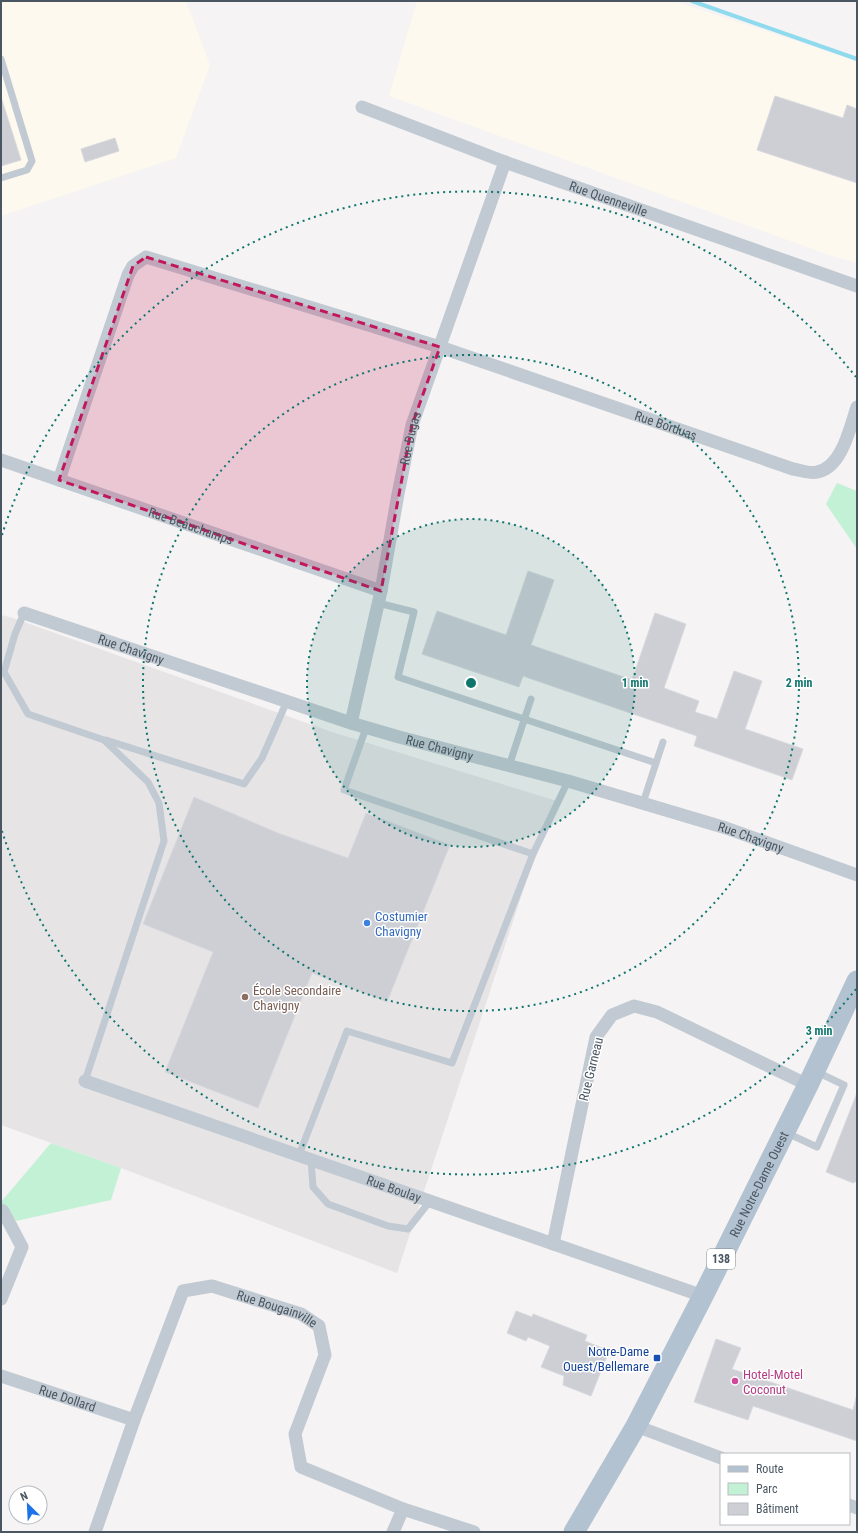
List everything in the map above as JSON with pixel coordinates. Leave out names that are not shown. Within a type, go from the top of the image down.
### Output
[{"type":"main road","name":"Rue Notre-Dame Ouest","points":[[574,1532],[636,1426],[703,1296],[855,991]]},
{"type":"street","name":"Rue Quenneville","points":[[362,107],[505,162],[857,286]]},
{"type":"street","name":"Rue Dugas","points":[[351,724],[379,597],[412,425],[505,162]]},
{"type":"street","name":"Rue Borduas","points":[[59,480],[128,275],[133,266],[146,257],[440,347],[793,469],[817,473],[832,465],[841,451],[857,407]]},
{"type":"street","name":"Rue Beauchamps","points":[[1,460],[379,597]]},
{"type":"street","name":"Rue Chavigny","points":[[24,613],[287,701],[351,724],[568,781],[643,803],[726,828],[857,875]]},
{"type":"street","name":"Rue Garneau","points":[[553,1244],[596,1037],[612,1015],[634,1006],[657,1012],[811,1078]]},
{"type":"street","name":"Rue Boulay","points":[[85,1081],[703,1296]]},
{"type":"street","points":[[1,1210],[3,1211],[22,1247],[1,1299]]},
{"type":"street","name":"Rue Bougainville","points":[[95,1532],[134,1420],[183,1291],[212,1286],[301,1314],[319,1326],[324,1355],[295,1434],[302,1467],[403,1510],[474,1532]]},
{"type":"street","name":"Rue Dollard","points":[[1,1376],[134,1420]]},
{"type":"street","points":[[636,1426],[720,1458]]},
{"type":"street","points":[[393,1532],[403,1510]]},
{"type":"lane","points":[[1,60],[32,161],[27,170],[1,178]]},
{"type":"lane","points":[[379,597],[414,612],[398,677],[656,763]]},
{"type":"lane","points":[[24,613],[15,634],[4,672],[28,714],[104,740],[244,784],[262,758],[287,701]]},
{"type":"lane","points":[[509,766],[531,699]]},
{"type":"lane","points":[[366,728],[344,790],[533,854]]},
{"type":"lane","points":[[85,1081],[164,841],[159,803],[148,782],[104,740]]},
{"type":"lane","points":[[643,803],[663,742]]},
{"type":"lane","points":[[430,1201],[408,1229],[388,1226],[328,1204],[313,1187],[305,1157],[347,1031],[452,1063],[533,854],[568,781]]},
{"type":"lane","points":[[785,1132],[817,1147],[844,1085],[811,1078]]},
{"type":"highlighted area","points":[[146,257],[440,347],[412,425],[381,591],[59,480],[133,266]]},
{"type":"shaded area","points":[[1,1],[186,1],[210,65],[176,158],[1,216]]},
{"type":"shaded area","points":[[417,1],[674,1],[857,61],[857,263],[832,256],[389,96]]},
{"type":"shaded area","name":"École Secondaire Chavigny","points":[[1,615],[332,732],[557,801],[530,870],[397,1273],[121,1168],[1,1125]]},
{"type":"green space","points":[[837,483],[857,491],[857,549],[826,504]]},
{"type":"green space","points":[[51,1143],[121,1168],[111,1200],[16,1221],[1,1202]]},
{"type":"building","points":[[775,96],[843,118],[847,105],[857,109],[857,183],[757,150]]},
{"type":"building","points":[[1,97],[21,160],[1,166]]},
{"type":"building","points":[[115,138],[119,151],[85,162],[81,149]]},
{"type":"building","points":[[528,571],[554,580],[531,645],[632,680],[655,613],[686,624],[664,688],[699,701],[695,712],[717,719],[734,671],[762,681],[745,729],[803,749],[792,780],[694,746],[697,736],[523,676],[519,687],[422,654],[437,611],[506,635]]},
{"type":"building","name":"École Secondaire Chavigny","points":[[194,797],[278,833],[348,858],[366,813],[450,845],[387,1002],[312,973],[258,1108],[165,1072],[213,952],[143,924]]},
{"type":"building","points":[[857,1093],[857,1181],[853,1183],[826,1172]]},
{"type":"building","points":[[516,1311],[532,1317],[533,1314],[587,1335],[585,1341],[609,1351],[591,1396],[563,1385],[564,1376],[541,1367],[550,1346],[528,1337],[526,1341],[507,1333]]},
{"type":"building","name":"Hotel-Motel Coconut","points":[[716,1339],[741,1348],[732,1369],[853,1410],[857,1394],[857,1441],[753,1406],[748,1420],[694,1402]]},
{"type":"waterway","points":[[692,1],[857,59]]},
{"type":"place","name":"Costumier Chavigny","points":[[367,923]]},
{"type":"place","name":"École Secondaire Chavigny","points":[[245,997]]},
{"type":"place","name":"Notre-Dame Ouest/Bellemare","points":[[657,1358]]},
{"type":"place","name":"Hotel-Motel Coconut","points":[[735,1381]]}]
